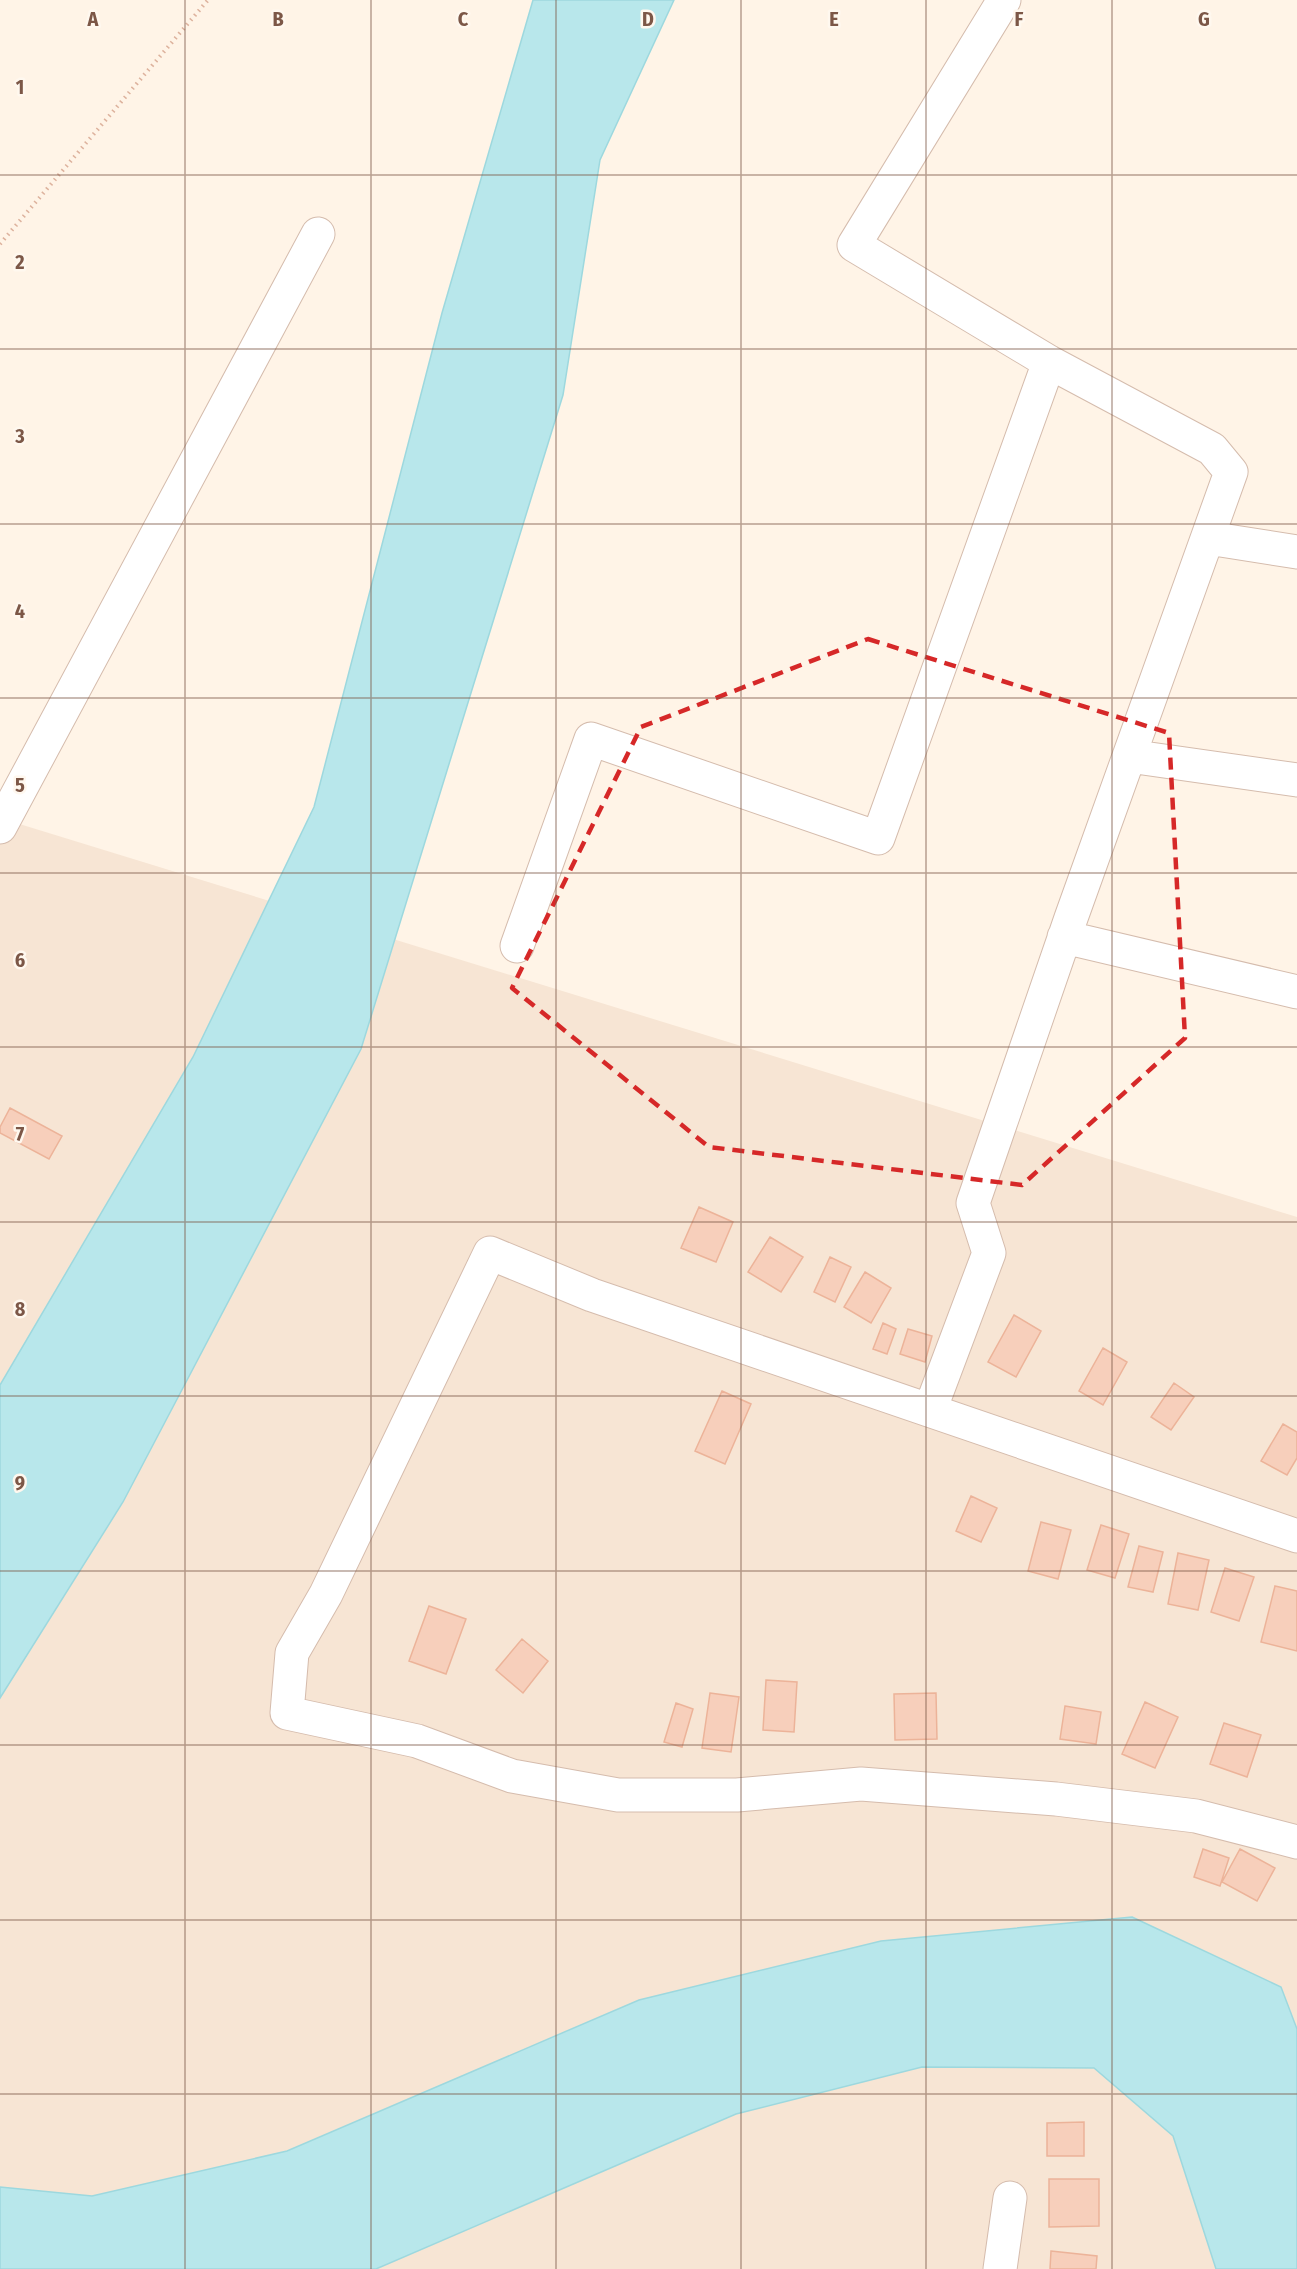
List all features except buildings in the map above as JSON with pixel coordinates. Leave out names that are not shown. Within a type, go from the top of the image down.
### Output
[{"type":"street","points":[[930,1410],[990,1253],[973,1203],[1064,937],[1231,472],[1212,449],[1049,362],[854,245],[1004,0]]},
{"type":"street","points":[[0,827],[318,234]]},
{"type":"street","points":[[517,946],[591,739],[878,838],[1049,362]]},
{"type":"street","points":[[1208,538],[1297,552]]},
{"type":"street","points":[[1129,756],[1297,780]]},
{"type":"street","points":[[1064,937],[1297,992]]},
{"type":"street","points":[[1297,1536],[592,1295],[490,1253],[326,1594],[292,1653],[287,1713],[417,1741],[512,1776],[618,1795],[737,1795],[873,1785],[1056,1799],[1196,1816],[1297,1842]]},
{"type":"street","points":[[1000,2269],[1010,2198]]},
{"type":"path","points":[[0,244],[208,0]]},
{"type":"highlighted area","points":[[868,639],[1169,733],[1185,1038],[1022,1185],[709,1147],[512,988],[641,727]]},
{"type":"shaded area","points":[[0,818],[1297,1217],[1297,2269],[0,2269]]},
{"type":"water","points":[[533,0],[674,0],[600,160],[563,395],[361,1049],[123,1502],[0,1698],[0,1385],[193,1057],[314,807],[442,313]]},
{"type":"water","points":[[1132,1917],[1281,1987],[1297,2029],[1297,2269],[1216,2269],[1173,2136],[1094,2068],[922,2067],[736,2114],[376,2269],[0,2269],[0,2187],[92,2196],[287,2151],[639,2000],[881,1941]]}]
